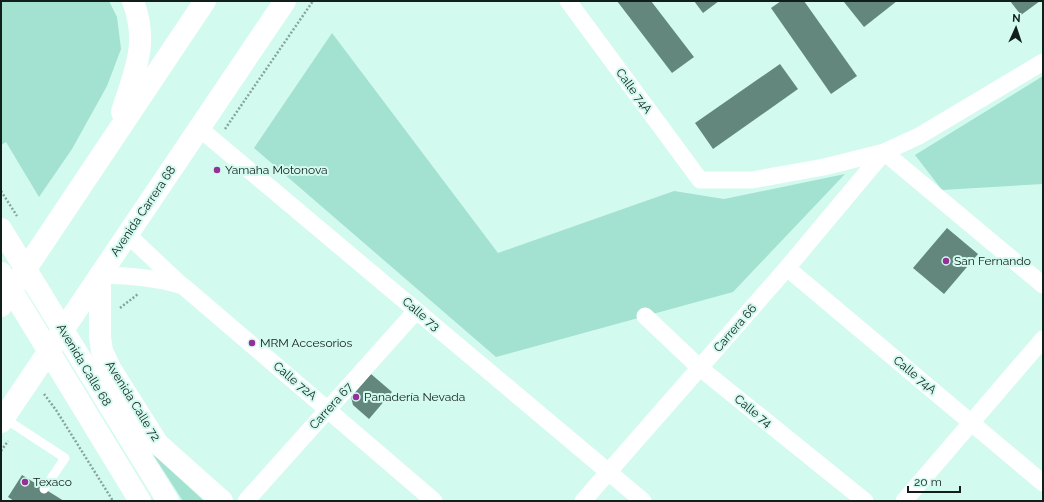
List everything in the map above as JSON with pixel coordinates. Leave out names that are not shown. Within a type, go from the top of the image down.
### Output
[{"type":"main road","points":[[116,134],[140,49],[140,24],[133,1]]},
{"type":"main road","points":[[1,306],[205,1]]},
{"type":"main road","name":"Avenida Carrera 68","points":[[7,422],[34,372],[286,1]]},
{"type":"main road","name":"Avenida Calle 68","points":[[1,229],[168,501]]},
{"type":"main road","name":"Avenida Calle 68","points":[[1,273],[140,501]]},
{"type":"main road","name":"Avenida Calle 72","points":[[100,275],[100,337],[102,351],[110,368],[158,444],[222,501]]},
{"type":"street","name":"Calle 74A","points":[[568,1],[700,180]]},
{"type":"street","name":"Carrera 66","points":[[700,180],[752,180],[824,167],[884,152],[919,136],[1043,62]]},
{"type":"street","name":"Calle 73","points":[[199,128],[643,501]]},
{"type":"street","name":"Carrera 66","points":[[583,501],[787,268],[884,152]]},
{"type":"street","points":[[884,152],[1043,285]]},
{"type":"street","points":[[128,235],[183,286]]},
{"type":"street","name":"Calle 74A","points":[[787,268],[1043,483]]},
{"type":"street","name":"Calle 72A","points":[[100,275],[141,276],[161,279],[183,286],[434,501]]},
{"type":"street","name":"Carrera 67","points":[[246,501],[416,311]]},
{"type":"street","name":"Calle 74","points":[[645,316],[700,368],[865,501]]},
{"type":"street","points":[[904,501],[1043,339]]},
{"type":"lane","points":[[7,422],[65,458],[44,489]]},
{"type":"path","points":[[226,128],[313,1]]},
{"type":"path","points":[[34,372],[44,394],[56,410],[113,501]]},
{"type":"path","points":[[40,398],[51,390]]},
{"type":"path","points":[[1,451],[7,422]]},
{"type":"green space","points":[[1,1],[109,1],[117,17],[121,49],[107,86],[72,149],[39,197],[6,142],[1,145]]},
{"type":"green space","points":[[332,33],[498,253],[674,191],[724,199],[845,174],[733,292],[496,357],[254,148]]},
{"type":"green space","points":[[1043,76],[1043,184],[942,190],[915,155]]},
{"type":"green space","points":[[152,453],[204,501],[183,501]]},
{"type":"building","points":[[617,1],[651,1],[694,57],[672,73]]},
{"type":"building","points":[[694,1],[719,1],[703,13]]},
{"type":"building","points":[[781,1],[804,1],[857,76],[831,94],[771,8]]},
{"type":"building","points":[[897,1],[864,27],[844,2]]},
{"type":"building","points":[[1010,1],[1040,1],[1021,15]]},
{"type":"building","points":[[780,64],[798,89],[713,149],[695,123]]},
{"type":"building","name":"San Fernando","points":[[947,228],[978,254],[944,294],[913,268]]},
{"type":"building","points":[[371,374],[392,392],[369,419],[353,405],[351,397]]},
{"type":"building","name":"Texaco","points":[[22,475],[64,501],[14,501],[8,497]]},
{"type":"place","name":"Yamaha Motonova","points":[[217,170]]},
{"type":"place","name":"San Fernando","points":[[946,261]]},
{"type":"place","name":"MRM Accesorios","points":[[252,343]]},
{"type":"place","name":"Panadería Nevada","points":[[356,397]]},
{"type":"place","name":"Texaco","points":[[25,482]]}]
